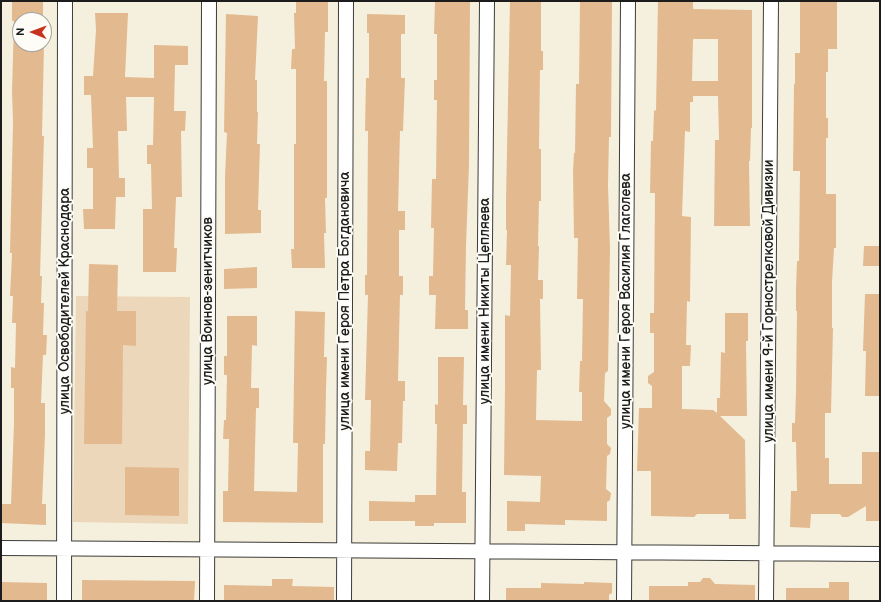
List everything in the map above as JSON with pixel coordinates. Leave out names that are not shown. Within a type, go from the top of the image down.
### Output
[{"type":"street","name":"улица Освободителей Краснодара","points":[[64,601],[65,1]]},
{"type":"street","name":"улица Воинов-зенитчиков","points":[[207,601],[209,1]]},
{"type":"street","name":"улица имени Героя Петра Богдановича","points":[[344,601],[346,1]]},
{"type":"street","name":"улица имени Никиты Цепляева","points":[[482,601],[487,1]]},
{"type":"street","name":"улица имени Героя Василия Глаголева","points":[[624,601],[628,1]]},
{"type":"street","name":"улица имени 9-й Горнострелковой Дивизии","points":[[766,601],[771,1]]},
{"type":"street","points":[[1,548],[880,554]]},
{"type":"shaded area","points":[[76,296],[190,297],[188,524],[73,522]]},
{"type":"building","points":[[12,1],[43,1],[43,12],[12,12]]},
{"type":"building","points":[[296,1],[328,1],[328,32],[325,32],[324,81],[327,81],[327,198],[325,198],[326,233],[324,233],[325,268],[292,268],[291,249],[294,249],[296,69],[291,69],[292,49],[295,49],[294,13],[296,13]]},
{"type":"building","points":[[435,1],[470,1],[469,164],[465,310],[468,310],[468,329],[435,329],[436,295],[429,295],[429,276],[433,276],[434,228],[431,228],[432,179],[436,179],[437,100],[434,100],[434,80],[437,80],[437,34],[434,34]]},
{"type":"building","points":[[510,1],[541,1],[541,51],[543,51],[543,70],[540,70],[539,149],[541,149],[541,201],[539,201],[538,280],[543,280],[543,299],[540,299],[541,370],[537,370],[536,420],[582,421],[582,392],[579,392],[580,361],[582,361],[583,299],[577,299],[578,238],[574,238],[573,172],[575,153],[576,84],[579,84],[580,1],[612,1],[611,137],[609,137],[608,185],[610,248],[608,371],[605,373],[604,401],[611,409],[611,415],[607,418],[607,444],[611,448],[610,454],[607,456],[606,489],[611,493],[610,500],[607,502],[607,521],[565,520],[565,525],[525,524],[525,531],[507,531],[507,501],[540,502],[541,476],[504,475],[505,315],[510,316],[511,265],[506,265]]},
{"type":"building","points":[[658,1],[693,1],[693,9],[752,10],[752,128],[749,161],[750,226],[714,226],[715,140],[719,140],[718,96],[693,96],[693,102],[690,102],[690,132],[685,131],[682,216],[691,217],[690,302],[687,301],[686,345],[691,345],[690,366],[682,366],[682,409],[713,410],[717,413],[717,398],[720,398],[721,352],[725,353],[725,313],[748,313],[748,341],[746,341],[747,416],[720,416],[745,440],[746,519],[729,519],[729,514],[697,514],[694,517],[651,516],[651,471],[637,471],[639,408],[652,408],[652,386],[648,383],[648,376],[654,372],[654,333],[650,333],[650,313],[654,313],[655,193],[650,193],[651,141],[653,141],[654,110],[656,111]],"holes":[[[693,39],[718,39],[718,81],[692,81]]]},
{"type":"building","points":[[800,1],[837,1],[837,49],[828,49],[828,72],[826,72],[826,118],[828,118],[828,138],[826,138],[826,194],[836,194],[836,248],[834,248],[832,282],[833,328],[831,413],[825,413],[825,458],[829,458],[829,484],[862,484],[862,452],[880,452],[880,521],[866,521],[866,506],[848,517],[842,517],[840,514],[811,514],[810,528],[790,527],[791,491],[797,491],[796,442],[792,442],[792,423],[795,423],[796,392],[796,290],[797,261],[799,261],[800,171],[793,171],[795,53],[800,53]]},
{"type":"building","points":[[95,13],[128,13],[125,77],[154,78],[154,45],[188,46],[188,65],[175,65],[174,111],[186,111],[185,131],[181,131],[182,197],[176,197],[174,248],[177,248],[176,272],[143,272],[143,209],[152,209],[151,164],[147,164],[147,145],[153,145],[154,97],[126,97],[127,131],[118,131],[119,178],[125,178],[125,197],[116,197],[115,229],[84,229],[83,209],[93,209],[93,168],[87,168],[87,148],[93,148],[91,95],[84,95],[84,76],[93,76],[96,30]]},
{"type":"building","points":[[226,14],[258,16],[255,80],[257,80],[258,112],[257,144],[260,144],[258,210],[261,210],[261,233],[225,234],[227,133],[224,132]]},
{"type":"building","points":[[367,14],[405,15],[405,34],[401,34],[401,78],[405,78],[403,131],[400,131],[398,211],[405,211],[405,230],[399,230],[399,276],[403,276],[403,295],[400,295],[398,381],[405,381],[405,401],[403,401],[402,443],[398,443],[397,471],[365,470],[365,451],[370,451],[371,400],[365,400],[368,295],[365,295],[365,275],[367,275],[368,131],[365,131],[366,78],[369,78],[369,33],[367,33]]},
{"type":"building","points":[[13,52],[44,52],[42,136],[44,136],[40,276],[42,276],[41,303],[44,303],[43,335],[47,335],[46,355],[43,355],[41,403],[45,403],[42,504],[46,504],[46,525],[1,523],[1,504],[11,504],[14,423],[14,388],[11,388],[11,367],[15,368],[16,323],[12,323],[13,296],[10,296],[12,253],[10,253],[13,122]]},
{"type":"building","points":[[864,246],[880,246],[880,266],[863,266]]},
{"type":"building","points":[[89,264],[118,265],[117,311],[136,311],[136,346],[123,345],[122,444],[84,444],[86,311],[88,311]]},
{"type":"building","points":[[257,267],[257,288],[224,289],[224,269]]},
{"type":"building","points":[[865,294],[880,294],[880,396],[865,396],[866,351],[863,351]]},
{"type":"building","points":[[295,311],[325,312],[324,357],[327,357],[325,444],[323,444],[323,523],[223,522],[223,491],[228,491],[229,439],[223,439],[224,420],[226,420],[227,375],[224,375],[224,356],[227,356],[227,316],[257,316],[257,346],[252,345],[251,388],[259,388],[259,408],[256,408],[254,491],[297,492],[298,443],[293,443]]},
{"type":"building","points":[[438,357],[464,357],[463,405],[467,405],[467,424],[463,424],[462,492],[466,492],[466,523],[434,523],[434,526],[415,526],[415,521],[369,521],[369,501],[415,502],[415,495],[436,495],[437,424],[435,424],[435,404],[438,405]]},
{"type":"building","points":[[125,467],[179,468],[179,516],[125,515]]},
{"type":"building","points":[[703,578],[710,578],[715,584],[755,585],[755,601],[649,601],[649,586],[688,586],[688,582],[700,582]]},
{"type":"building","points":[[272,579],[293,579],[292,586],[334,587],[334,601],[224,601],[224,585],[272,586]]},
{"type":"building","points":[[82,580],[195,581],[194,601],[82,601]]},
{"type":"building","points":[[1,582],[47,583],[47,601],[1,601]]},
{"type":"building","points":[[584,582],[612,583],[612,593],[609,595],[609,601],[506,601],[506,588],[541,588],[541,583],[584,584]]},
{"type":"building","points":[[829,582],[849,582],[849,601],[786,601],[786,588],[829,588]]}]
